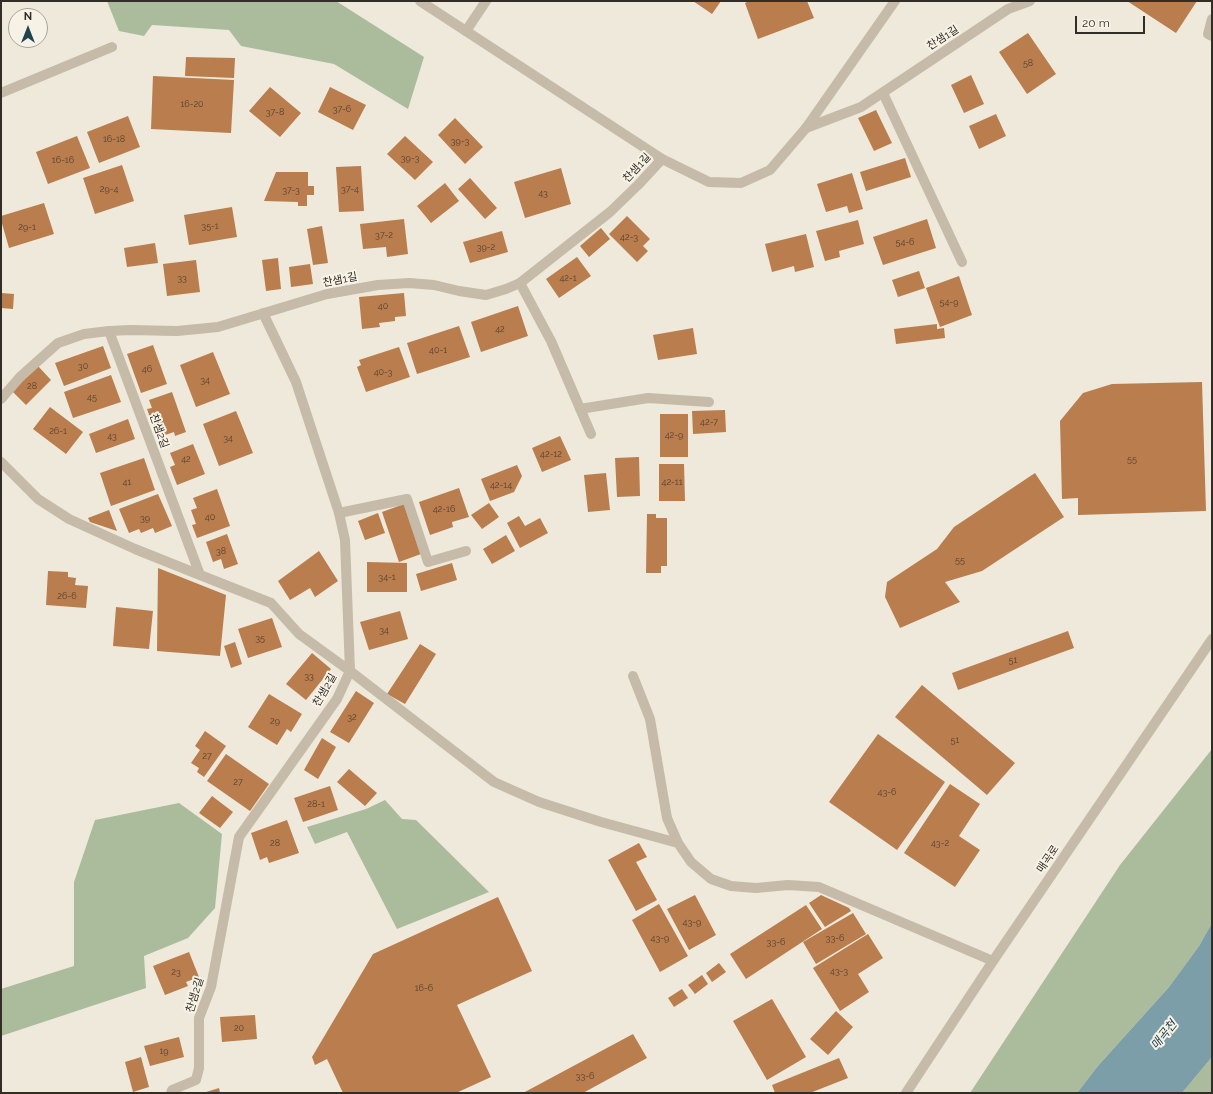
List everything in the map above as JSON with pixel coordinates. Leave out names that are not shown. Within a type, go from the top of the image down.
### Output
[{"type":"street","points":[[420,1],[662,159],[710,182],[741,183],[770,170],[806,128],[895,1]]},
{"type":"street","points":[[466,31],[486,1]]},
{"type":"street","name":"찬샘1길","points":[[806,128],[861,107],[1008,9],[1030,1]]},
{"type":"street","points":[[1212,19],[1208,34],[1212,36]]},
{"type":"street","points":[[1,93],[112,47]]},
{"type":"street","points":[[883,93],[962,262]]},
{"type":"street","name":"찬샘1길","points":[[1,399],[20,377],[58,343],[84,334],[130,330],[177,331],[218,327],[327,294],[378,285],[409,283],[434,285],[486,295],[506,289],[520,283],[610,212],[662,159]]},
{"type":"street","points":[[520,283],[551,341],[591,434]]},
{"type":"street","points":[[263,313],[296,382],[339,513],[345,540],[350,671],[494,782],[539,802],[601,822],[678,843]]},
{"type":"street","name":"찬샘2길","points":[[109,331],[200,575],[271,603],[299,634],[350,671],[337,699],[239,837],[211,987],[199,1018],[199,1068],[196,1080],[172,1090],[171,1093]]},
{"type":"street","points":[[580,409],[648,398],[710,402]]},
{"type":"street","points":[[1,462],[38,499],[69,518],[135,549],[200,575]]},
{"type":"street","points":[[339,513],[407,499],[428,562],[466,551]]},
{"type":"street","name":"매곡로","points":[[906,1093],[993,961],[1212,639]]},
{"type":"street","points":[[633,676],[650,718],[666,818],[678,843],[691,862],[711,879],[731,886],[756,888],[788,885],[819,886],[993,961]]},
{"type":"green space","points":[[107,1],[336,1],[424,57],[408,109],[334,64],[241,46],[229,30],[152,25],[144,36],[119,31]]},
{"type":"green space","points":[[1212,749],[1212,923],[1199,946],[1169,987],[1097,1067],[1077,1093],[970,1093],[1120,865]]},
{"type":"green space","points":[[385,800],[402,819],[416,820],[489,892],[397,929],[347,832],[315,844],[307,827],[366,809]]},
{"type":"green space","points":[[179,803],[222,834],[215,908],[188,938],[144,956],[146,988],[1,1036],[1,989],[74,966],[74,882],[95,820]]},
{"type":"green space","points":[[1212,1057],[1212,1093],[1182,1093]]},
{"type":"water","name":"매곡천","points":[[1212,923],[1212,1057],[1182,1093],[1077,1093],[1097,1067],[1169,987],[1199,946]]},
{"type":"building","points":[[693,1],[721,1],[712,14]]},
{"type":"building","points":[[749,1],[807,1],[814,18],[758,39],[745,3]]},
{"type":"building","points":[[1127,1],[1197,1],[1176,33]]},
{"type":"building","points":[[1028,33],[1056,74],[1027,94],[999,52]]},
{"type":"building","points":[[186,57],[235,58],[234,78],[185,76]]},
{"type":"building","points":[[971,75],[984,104],[964,113],[951,85]]},
{"type":"building","points":[[153,76],[234,80],[231,133],[151,129]]},
{"type":"building","points":[[270,87],[301,113],[280,137],[249,111]]},
{"type":"building","points":[[330,87],[366,105],[353,130],[318,112]]},
{"type":"building","points":[[876,110],[892,143],[874,151],[858,118]]},
{"type":"building","points":[[996,114],[1006,136],[979,149],[969,126]]},
{"type":"building","points":[[128,116],[140,147],[99,163],[87,132]]},
{"type":"building","points":[[455,118],[483,147],[465,164],[438,135]]},
{"type":"building","points":[[77,136],[90,168],[48,184],[36,152]]},
{"type":"building","points":[[405,136],[433,162],[415,180],[387,154]]},
{"type":"building","points":[[905,158],[911,177],[866,191],[860,172]]},
{"type":"building","points":[[122,165],[134,201],[95,214],[83,178]]},
{"type":"building","points":[[361,166],[364,211],[339,212],[336,167]]},
{"type":"building","points":[[561,168],[571,204],[525,218],[514,182]]},
{"type":"building","points":[[276,172],[308,172],[308,186],[314,186],[314,195],[307,195],[307,206],[298,206],[298,202],[264,201]]},
{"type":"building","points":[[852,173],[863,209],[849,213],[847,206],[826,212],[817,184]]},
{"type":"building","points":[[470,178],[497,208],[485,219],[458,189]]},
{"type":"building","points":[[445,183],[459,201],[431,223],[417,206]]},
{"type":"building","points":[[44,203],[54,234],[9,248],[1,216]]},
{"type":"building","points":[[232,207],[237,237],[189,245],[184,215]]},
{"type":"building","points":[[627,216],[650,239],[643,246],[648,251],[637,262],[609,234]]},
{"type":"building","points":[[404,219],[408,254],[387,257],[386,247],[363,249],[360,224]]},
{"type":"building","points":[[927,219],[936,248],[883,265],[873,237]]},
{"type":"building","points":[[858,220],[864,244],[839,251],[840,257],[825,261],[816,231]]},
{"type":"building","points":[[322,226],[328,263],[313,265],[307,229]]},
{"type":"building","points":[[601,228],[610,239],[589,257],[580,246]]},
{"type":"building","points":[[502,231],[508,252],[470,263],[463,242]]},
{"type":"building","points":[[806,234],[814,267],[795,272],[794,266],[772,272],[765,244]]},
{"type":"building","points":[[155,243],[158,263],[127,267],[124,248]]},
{"type":"building","points":[[577,257],[591,276],[559,298],[546,279]]},
{"type":"building","points":[[278,258],[281,289],[266,291],[262,260]]},
{"type":"building","points":[[196,260],[200,292],[167,296],[163,264]]},
{"type":"building","points":[[310,264],[313,284],[291,287],[289,267]]},
{"type":"building","points":[[919,271],[925,288],[898,297],[892,280]]},
{"type":"building","points":[[959,276],[972,315],[940,327],[926,288]]},
{"type":"building","points":[[1,293],[14,294],[13,309],[1,308]]},
{"type":"building","points":[[404,293],[406,316],[395,317],[395,321],[379,323],[380,327],[362,329],[359,297]]},
{"type":"building","points":[[518,306],[528,336],[481,352],[471,322]]},
{"type":"building","points":[[937,324],[937,329],[944,328],[945,338],[896,344],[894,329]]},
{"type":"building","points":[[459,326],[470,357],[417,374],[407,343]]},
{"type":"building","points":[[693,328],[697,354],[658,360],[653,335]]},
{"type":"building","points":[[153,345],[167,384],[141,393],[127,354]]},
{"type":"building","points":[[103,346],[111,368],[64,386],[55,363]]},
{"type":"building","points":[[399,347],[410,377],[366,392],[357,367],[361,365],[359,360]]},
{"type":"building","points":[[213,352],[230,394],[196,407],[180,365]]},
{"type":"building","points":[[38,366],[51,380],[26,405],[12,391]]},
{"type":"building","points":[[111,375],[121,402],[73,418],[64,392]]},
{"type":"building","points":[[1202,382],[1206,511],[1078,515],[1078,498],[1062,499],[1060,421],[1083,393],[1112,384]]},
{"type":"building","points":[[172,392],[186,432],[175,436],[174,432],[162,436],[159,427],[154,429],[147,409],[152,408],[149,400]]},
{"type":"building","points":[[50,407],[83,432],[66,454],[33,429]]},
{"type":"building","points":[[725,410],[726,432],[693,434],[692,411]]},
{"type":"building","points":[[236,411],[253,453],[219,466],[203,424]]},
{"type":"building","points":[[660,414],[688,414],[688,457],[660,457]]},
{"type":"building","points":[[128,419],[135,439],[96,453],[89,434]]},
{"type":"building","points":[[560,436],[571,460],[542,472],[532,448]]},
{"type":"building","points":[[193,444],[205,474],[177,485],[170,467],[175,465],[170,453]]},
{"type":"building","points":[[639,457],[640,496],[617,497],[615,458]]},
{"type":"building","points":[[144,458],[155,490],[111,506],[100,473]]},
{"type":"building","points":[[659,464],[684,464],[685,501],[659,501]]},
{"type":"building","points":[[517,465],[522,476],[514,492],[490,501],[481,479]]},
{"type":"building","points":[[606,473],[610,510],[588,512],[584,475]]},
{"type":"building","points":[[1035,473],[1064,517],[982,571],[945,582],[960,602],[900,628],[885,597],[887,582],[937,549],[954,527]]},
{"type":"building","points":[[459,488],[469,517],[452,522],[453,527],[430,535],[419,502]]},
{"type":"building","points":[[217,489],[230,526],[197,538],[192,525],[196,524],[191,510],[197,508],[193,498]]},
{"type":"building","points":[[158,494],[172,526],[155,533],[153,528],[141,533],[139,529],[129,533],[119,509]]},
{"type":"building","points":[[489,503],[499,517],[482,529],[471,515]]},
{"type":"building","points":[[404,504],[421,554],[399,562],[382,512]]},
{"type":"building","points":[[109,510],[117,531],[90,522],[88,518]]},
{"type":"building","points":[[378,513],[385,533],[365,540],[358,521]]},
{"type":"building","points":[[647,514],[656,514],[656,518],[667,518],[667,566],[661,566],[661,573],[646,573]]},
{"type":"building","points":[[519,516],[525,526],[540,518],[548,533],[520,548],[507,523]]},
{"type":"building","points":[[227,534],[238,564],[224,569],[221,559],[213,562],[206,542]]},
{"type":"building","points":[[506,535],[515,551],[492,564],[483,549]]},
{"type":"building","points":[[319,551],[338,581],[315,597],[310,588],[290,600],[278,581]]},
{"type":"building","points":[[367,562],[407,563],[407,592],[367,592]]},
{"type":"building","points":[[452,563],[457,580],[421,591],[416,574]]},
{"type":"building","points":[[158,568],[226,595],[220,656],[157,651]]},
{"type":"building","points":[[48,571],[68,572],[68,577],[76,578],[75,585],[88,586],[86,608],[46,605]]},
{"type":"building","points":[[116,607],[153,611],[149,649],[113,646]]},
{"type":"building","points":[[400,611],[408,639],[369,650],[360,622]]},
{"type":"building","points":[[272,618],[282,647],[248,658],[238,629]]},
{"type":"building","points":[[1068,631],[1074,648],[958,690],[952,673]]},
{"type":"building","points":[[235,642],[242,664],[231,668],[224,646]]},
{"type":"building","points":[[420,644],[436,654],[405,704],[387,694]]},
{"type":"building","points":[[312,653],[331,669],[306,700],[286,684]]},
{"type":"building","points":[[922,685],[1015,763],[987,795],[895,717]]},
{"type":"building","points":[[356,691],[374,703],[349,743],[330,732]]},
{"type":"building","points":[[269,694],[302,714],[291,732],[287,729],[277,745],[248,727]]},
{"type":"building","points":[[205,731],[226,746],[204,777],[197,772],[199,768],[191,763],[200,750],[195,746]]},
{"type":"building","points":[[878,734],[945,782],[897,850],[829,802]]},
{"type":"building","points":[[322,738],[336,747],[318,779],[304,770]]},
{"type":"building","points":[[226,754],[269,784],[250,811],[207,781]]},
{"type":"building","points":[[349,769],[377,793],[365,806],[337,782]]},
{"type":"building","points":[[950,784],[980,804],[959,836],[980,850],[955,887],[904,853]]},
{"type":"building","points":[[330,786],[338,810],[303,822],[294,798]]},
{"type":"building","points":[[212,796],[233,812],[220,828],[199,813]]},
{"type":"building","points":[[287,820],[299,853],[269,863],[267,857],[260,860],[251,833]]},
{"type":"building","points":[[639,843],[647,857],[636,862],[657,900],[636,911],[608,860]]},
{"type":"building","points":[[695,895],[716,935],[689,950],[667,909]]},
{"type":"building","points":[[821,895],[849,908],[851,911],[825,927],[809,903]]},
{"type":"building","points":[[498,897],[532,971],[457,1005],[491,1077],[456,1093],[343,1093],[327,1059],[315,1065],[312,1057],[373,954]]},
{"type":"building","points":[[659,904],[688,956],[660,972],[632,920]]},
{"type":"building","points":[[806,905],[822,929],[746,979],[730,954]]},
{"type":"building","points":[[853,913],[866,934],[816,964],[803,942]]},
{"type":"building","points":[[868,934],[883,958],[858,974],[869,992],[840,1011],[813,968]]},
{"type":"building","points":[[189,952],[199,977],[186,982],[188,986],[165,995],[153,966]]},
{"type":"building","points":[[719,963],[726,972],[712,982],[706,973]]},
{"type":"building","points":[[702,975],[708,984],[695,994],[688,985]]},
{"type":"building","points":[[682,989],[688,998],[674,1007],[668,998]]},
{"type":"building","points":[[772,999],[806,1057],[767,1080],[733,1021]]},
{"type":"building","points":[[836,1011],[853,1027],[828,1055],[810,1039]]},
{"type":"building","points":[[255,1015],[257,1039],[222,1042],[220,1017]]},
{"type":"building","points":[[633,1034],[647,1058],[583,1093],[523,1093]]},
{"type":"building","points":[[179,1037],[184,1057],[150,1066],[144,1046]]},
{"type":"building","points":[[141,1057],[149,1087],[133,1092],[125,1062]]},
{"type":"building","points":[[839,1058],[848,1078],[810,1093],[775,1093],[772,1085]]},
{"type":"building","points":[[219,1088],[220,1093],[203,1093]]}]
